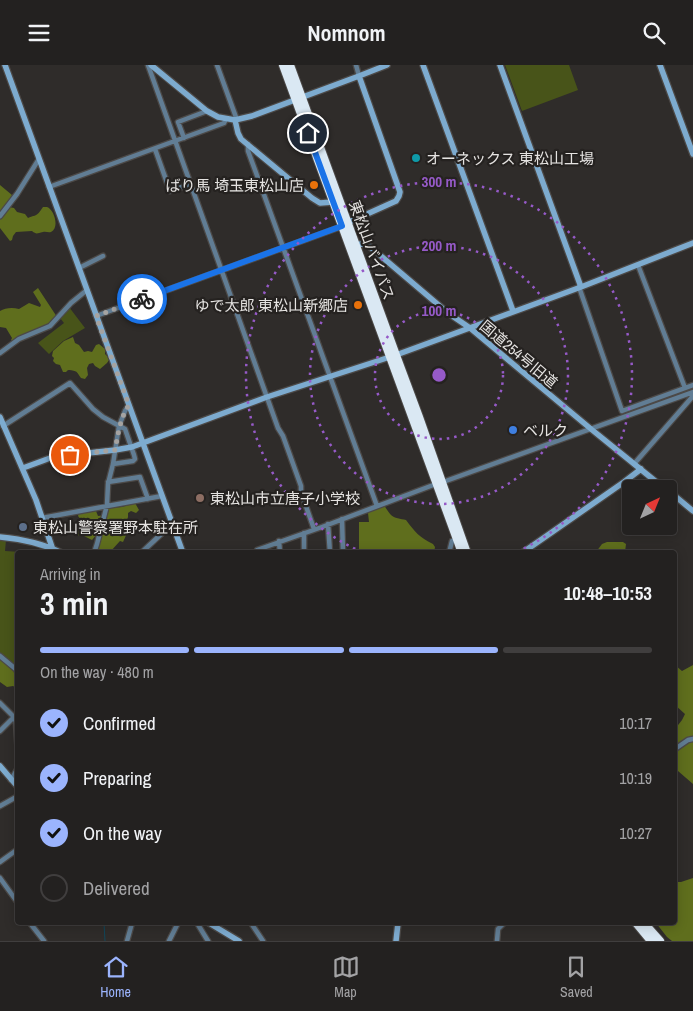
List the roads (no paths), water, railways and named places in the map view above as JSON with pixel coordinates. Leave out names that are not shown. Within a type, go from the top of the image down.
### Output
[{"type":"highway","points":[[284,65],[299,98]]},
{"type":"highway","points":[[290,65],[299,98]]},
{"type":"highway","name":"東松山バイパス","points":[[299,98],[333,201],[355,245],[393,356]]},
{"type":"highway","name":"東松山バイパス","points":[[299,98],[439,483],[466,550]]},
{"type":"highway","name":"東松山バイパス","points":[[439,483],[461,550]]},
{"type":"highway","points":[[638,925],[651,941]]},
{"type":"highway","points":[[646,925],[660,941]]},
{"type":"street","points":[[5,65],[182,550]]},
{"type":"street","points":[[149,65],[207,111],[218,117],[236,120],[252,116],[387,65]]},
{"type":"street","points":[[149,65],[278,428],[301,486],[301,492],[314,529]]},
{"type":"street","points":[[217,65],[236,120],[236,129],[239,137],[312,198],[320,203],[333,201]]},
{"type":"street","points":[[96,316],[345,224],[396,201],[400,192],[356,65]]},
{"type":"street","points":[[423,65],[513,311]]},
{"type":"street","points":[[500,65],[580,287],[622,411],[693,385]]},
{"type":"street","points":[[660,65],[693,154]]},
{"type":"street","points":[[184,138],[178,122],[207,111]]},
{"type":"street","points":[[49,187],[224,123],[226,119]]},
{"type":"street","points":[[248,144],[248,151],[377,506]]},
{"type":"street","points":[[155,149],[170,191],[191,184]]},
{"type":"street","points":[[0,216],[39,159]]},
{"type":"street","points":[[23,468],[53,457],[132,447],[267,397],[393,356],[692,244],[693,251]]},
{"type":"street","name":"国道254号旧道","points":[[355,245],[368,245],[448,313],[470,328],[654,480]]},
{"type":"street","points":[[79,268],[103,256]]},
{"type":"street","points":[[638,265],[685,388]]},
{"type":"street","points":[[0,353],[19,339],[50,326],[71,303],[87,290]]},
{"type":"street","points":[[3,426],[70,383],[93,409],[125,429],[135,459],[133,461],[113,464]]},
{"type":"street","points":[[257,550],[439,483],[693,394]]},
{"type":"street","points":[[634,464],[693,394]]},
{"type":"street","points":[[95,550],[107,505],[108,482],[120,426],[129,405]]},
{"type":"street","points":[[0,417],[36,500],[53,550]]},
{"type":"street","points":[[526,550],[640,469]]},
{"type":"street","points":[[108,482],[140,477],[148,499]]},
{"type":"street","points":[[42,518],[162,496]]},
{"type":"street","points":[[678,498],[693,511]]},
{"type":"street","points":[[342,519],[343,550]]},
{"type":"street","points":[[144,550],[172,524]]},
{"type":"street","points":[[328,525],[330,550]]},
{"type":"street","points":[[304,533],[304,550]]},
{"type":"street","points":[[0,537],[29,541],[53,550]]},
{"type":"street","points":[[450,550],[452,541],[457,540]]},
{"type":"street","points":[[279,541],[280,550]]},
{"type":"street","points":[[0,656],[15,668]]},
{"type":"street","points":[[0,703],[15,714]]},
{"type":"street","points":[[0,731],[15,716]]},
{"type":"street","points":[[677,748],[693,739]]},
{"type":"street","points":[[0,766],[15,784]]},
{"type":"street","points":[[11,780],[15,773]]},
{"type":"street","points":[[0,806],[15,798]]},
{"type":"street","points":[[0,861],[15,851]]},
{"type":"street","points":[[0,878],[15,899]]},
{"type":"street","points":[[32,925],[44,941]]},
{"type":"street","points":[[127,941],[131,925]]},
{"type":"street","points":[[169,941],[177,925]]},
{"type":"street","points":[[198,925],[206,940]]},
{"type":"street","points":[[212,925],[239,941]]},
{"type":"street","points":[[252,925],[263,941]]},
{"type":"street","points":[[396,941],[398,925]]},
{"type":"street","points":[[497,941],[498,929],[502,925]]},
{"type":"waterway","points":[[104,925],[105,941]]},
{"type":"place","name":"オーネックス 東松山工場","points":[[416,158]]},
{"type":"place","name":"ばり馬 埼玉東松山店","points":[[314,185]]},
{"type":"place","name":"ゆで太郎 東松山新郷店","points":[[358,305]]},
{"type":"place","name":"ベルク","points":[[513,430]]},
{"type":"place","name":"東松山市立唐子小学校","points":[[200,498]]},
{"type":"place","name":"東松山警察署野本駐在所","points":[[23,527]]}]
